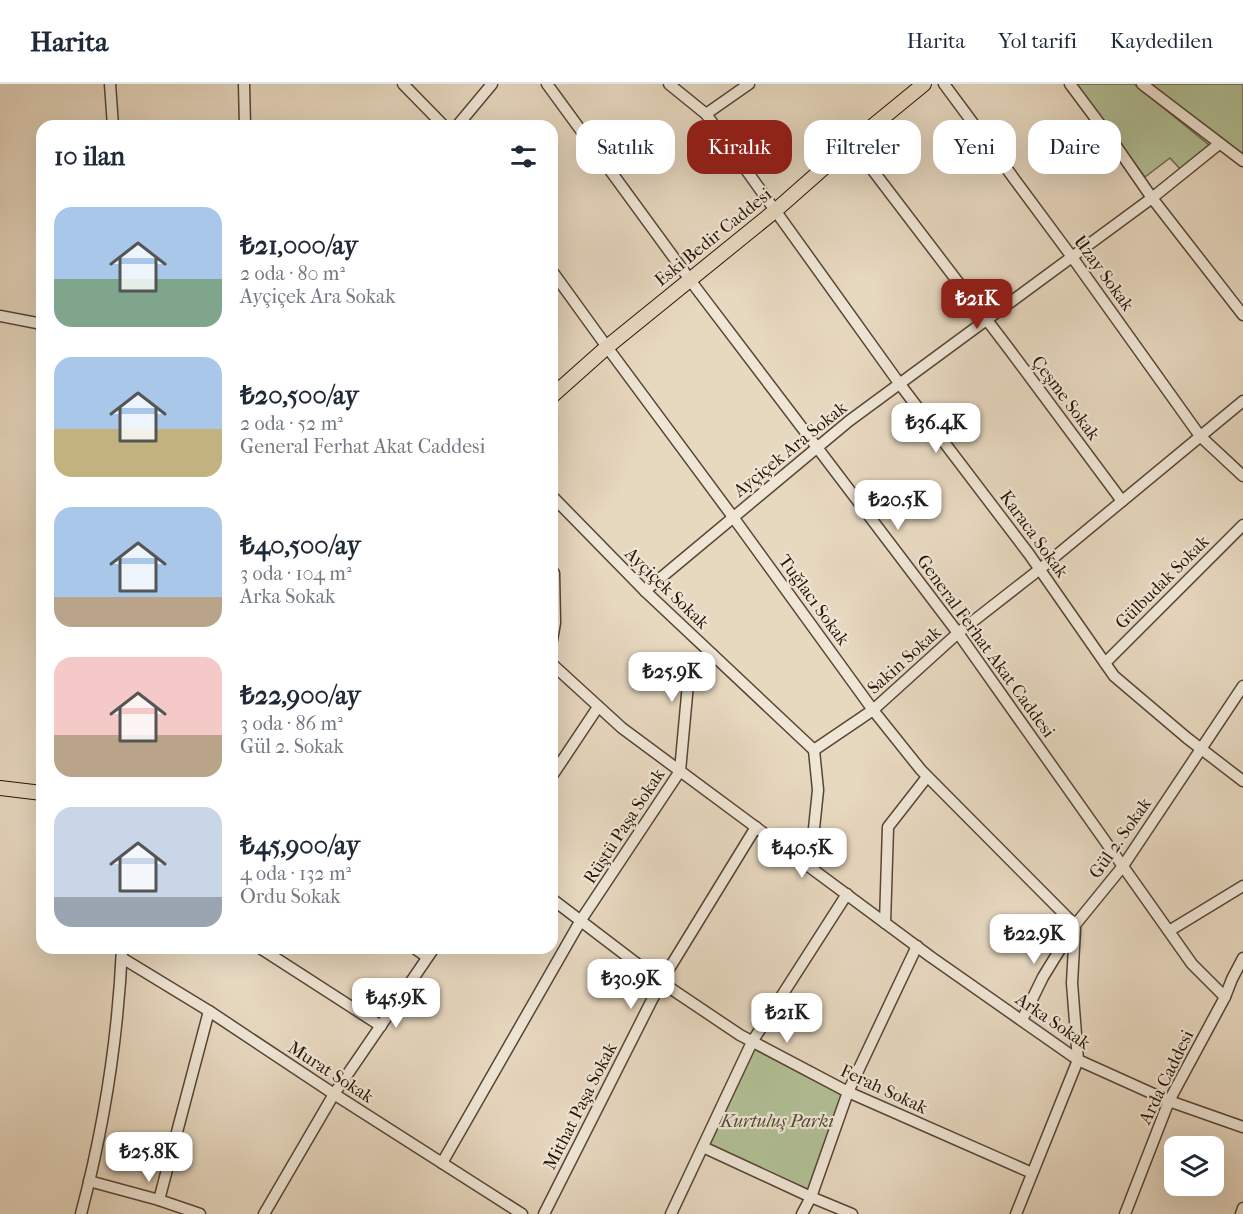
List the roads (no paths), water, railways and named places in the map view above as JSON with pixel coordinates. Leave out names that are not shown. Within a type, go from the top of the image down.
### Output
[{"type":"main road","name":"Eski Bedir Caddesi","points":[[880,120],[924,84]]},
{"type":"main road","name":"Eski Bedir Caddesi","points":[[558,391],[607,347],[817,174]]},
{"type":"main road","points":[[0,788],[36,792]]},
{"type":"street","points":[[110,84],[113,120]]},
{"type":"street","points":[[244,84],[246,120]]},
{"type":"street","points":[[403,84],[438,120]]},
{"type":"street","points":[[462,120],[492,84]]},
{"type":"street","name":"General Ferhat Akat Caddesi","points":[[547,84],[690,279],[958,633],[1192,964],[1225,997]]},
{"type":"street","name":"Karaca Sokak","points":[[669,84],[706,114],[899,383],[1040,569],[1114,676],[1243,781]]},
{"type":"street","name":"Uzay Sokak","points":[[944,84],[1200,436],[1243,476]]},
{"type":"street","points":[[1070,84],[1152,198],[1243,315]]},
{"type":"street","points":[[1142,84],[1243,161]]},
{"type":"street","points":[[706,114],[745,86]]},
{"type":"street","name":"Ayçiçek Ara Sokak","points":[[645,591],[849,421],[1152,198],[1219,144]]},
{"type":"street","name":"Çeşme Sokak","points":[[876,174],[1122,501]]},
{"type":"street","name":"Tuğlacı Sokak","points":[[558,279],[873,710],[927,777],[1075,925]]},
{"type":"street","points":[[0,316],[36,323]]},
{"type":"street","name":"Sakin Sokak","points":[[814,750],[873,710],[958,633],[1040,569],[1243,400]]},
{"type":"street","name":"Ayçiçek Sokak","points":[[558,502],[645,591],[814,750]]},
{"type":"street","name":"Gülbudak Sokak","points":[[1105,663],[1243,525]]},
{"type":"street","name":"Rüştü Paşa Sokak","points":[[442,1163],[581,920],[680,771],[688,684],[713,655]]},
{"type":"street","name":"Arka Sokak","points":[[558,669],[622,728],[885,923],[1078,1060],[1169,1101],[1243,1127]]},
{"type":"street","name":"Gül 2. Sokak","points":[[1022,1020],[1042,977],[1075,925],[1123,866],[1243,686]]},
{"type":"street","points":[[558,767],[598,706]]},
{"type":"street","points":[[810,867],[818,790],[814,750]]},
{"type":"street","points":[[885,923],[888,827],[927,777]]},
{"type":"street","name":"Mithat Paşa Sokak","points":[[544,1214],[661,982],[756,827]]},
{"type":"street","points":[[1169,931],[1243,886]]},
{"type":"street","points":[[671,1214],[752,1042],[847,894]]},
{"type":"street","name":"Ferah Sokak","points":[[558,903],[661,982],[752,1042],[848,1092],[1032,1173]]},
{"type":"street","points":[[1016,1214],[1078,1060],[1072,983],[1075,925]]},
{"type":"street","points":[[802,1214],[811,1197],[848,1092],[917,946]]},
{"type":"street","points":[[81,1214],[108,1087],[122,954]]},
{"type":"street","name":"Murat Sokak","points":[[124,954],[334,1094],[522,1214]]},
{"type":"street","points":[[269,954],[381,1026]]},
{"type":"street","points":[[264,1214],[334,1094],[430,954]]},
{"type":"street","name":"Arda Caddesi","points":[[1125,1214],[1169,1101],[1225,997],[1243,958]]},
{"type":"street","points":[[1232,979],[1243,985]]},
{"type":"street","points":[[159,1200],[209,1011]]},
{"type":"street","points":[[703,1147],[852,1214]]},
{"type":"street","points":[[89,1181],[200,1214]]},
{"type":"street","points":[[1241,1214],[1243,1208]]},
{"type":"park label","name":"Kurtuluş Parkı","points":[[777,1121]]}]
